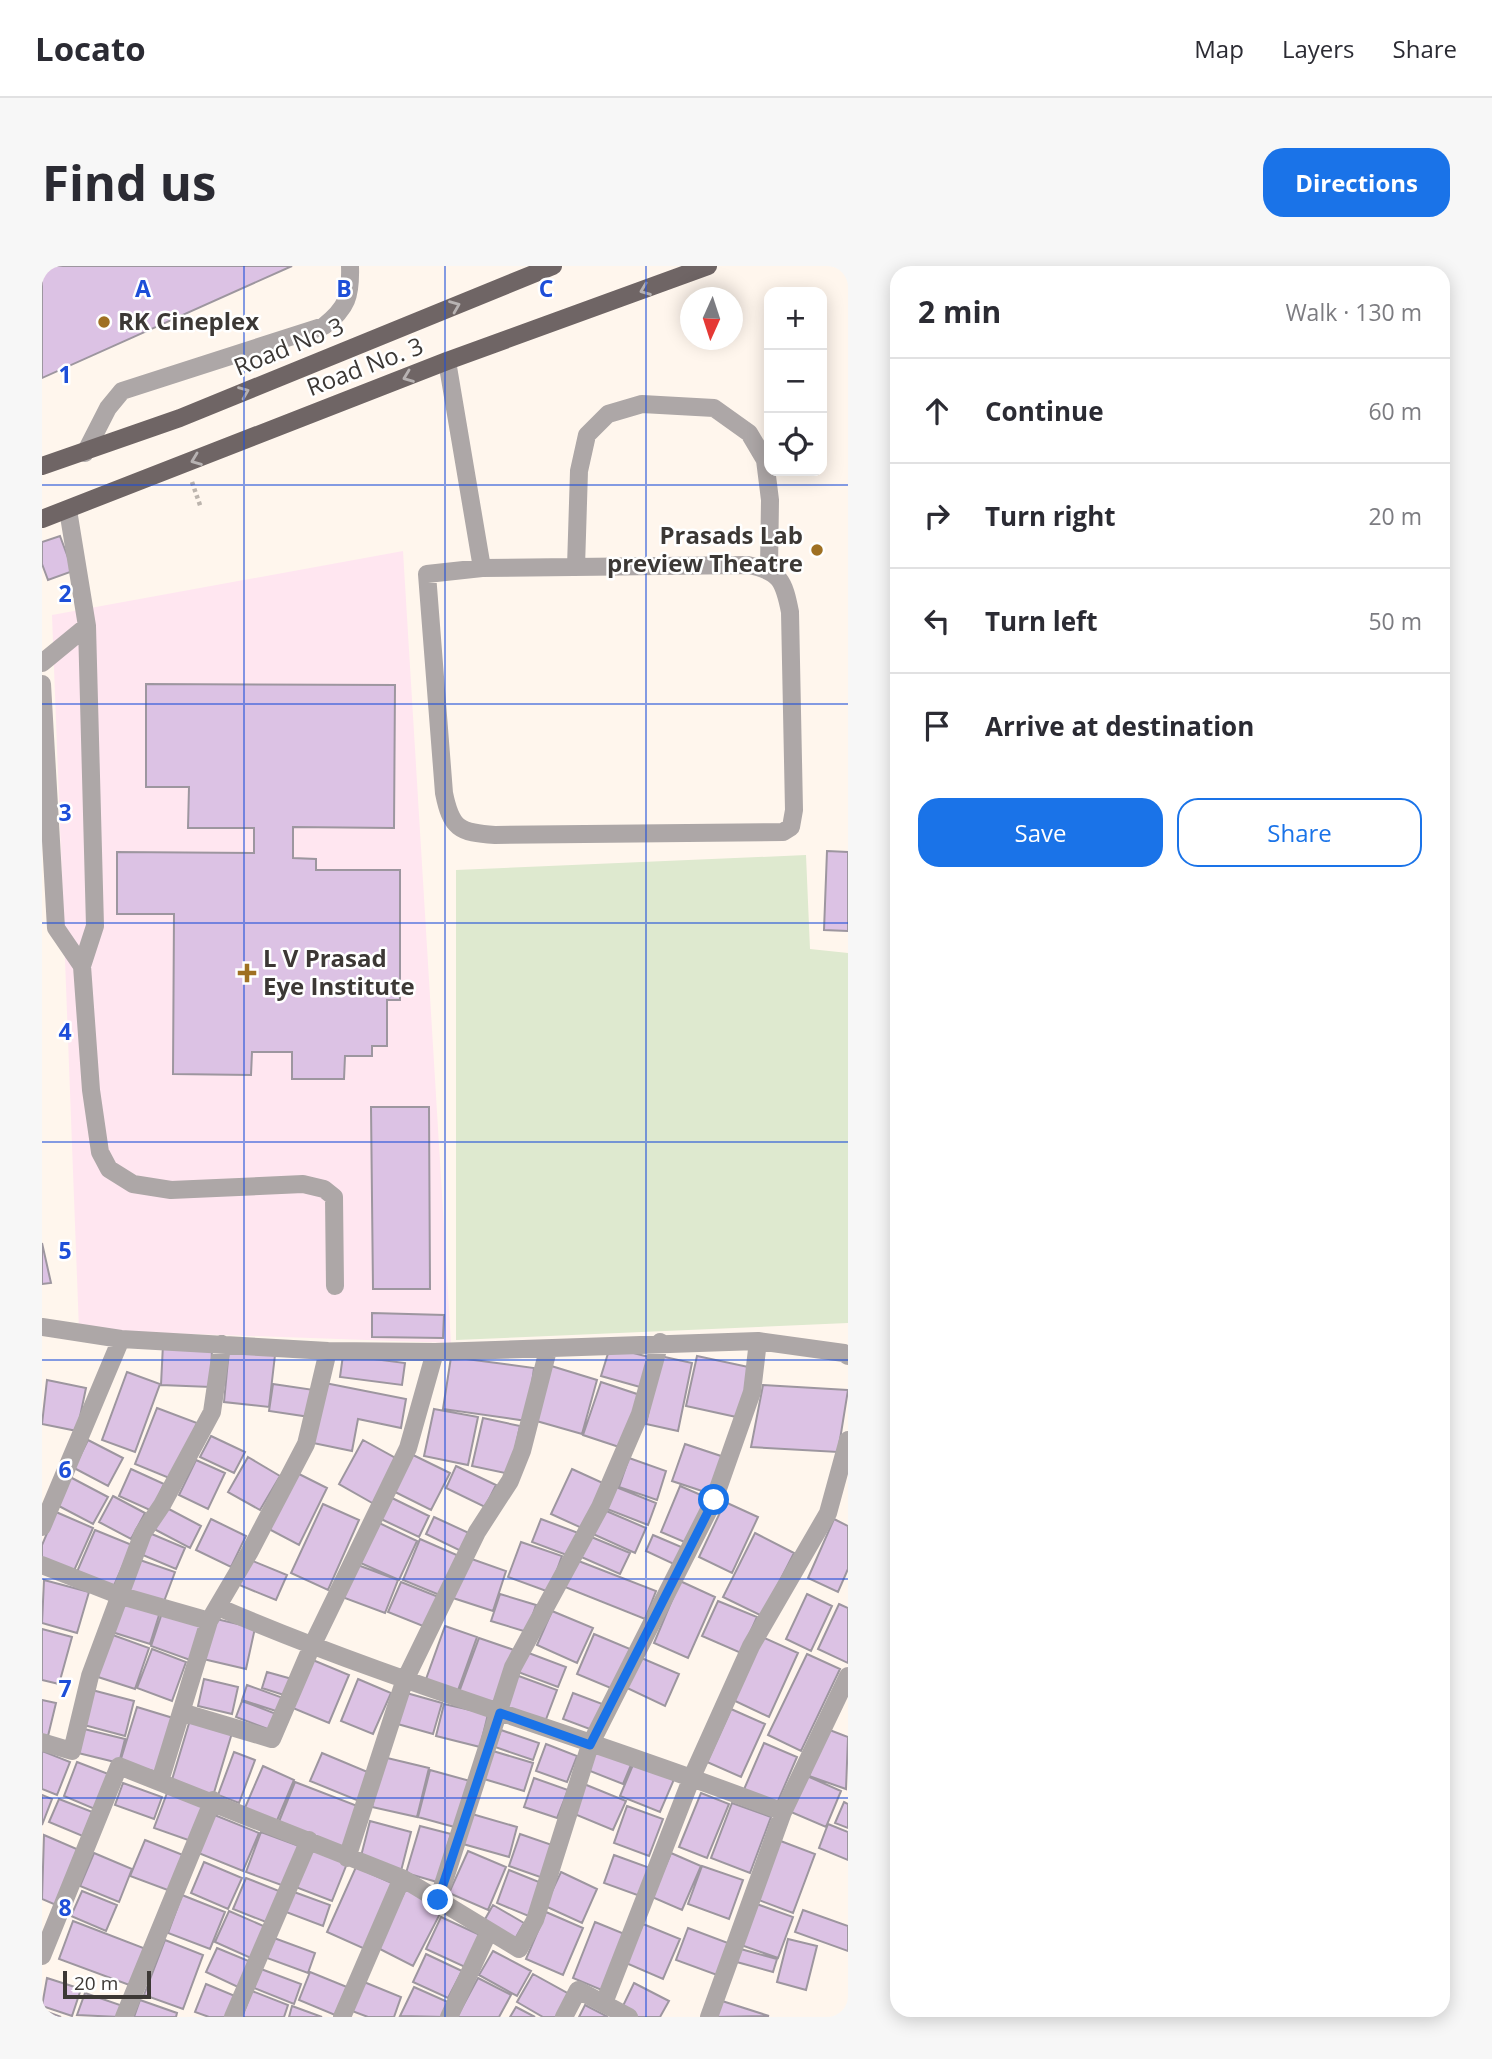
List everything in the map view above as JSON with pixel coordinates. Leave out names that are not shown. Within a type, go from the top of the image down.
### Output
[{"type":"main road","name":"Road No 3","points":[[42,466],[85,453],[553,266]]},
{"type":"main road","name":"Road No. 3","points":[[42,519],[447,362],[708,266]]},
{"type":"street","points":[[85,453],[108,408],[122,391],[324,326],[343,310],[351,284],[350,266]]},
{"type":"street","points":[[447,362],[482,568]]},
{"type":"street","points":[[576,567],[579,471],[587,435],[608,414],[642,404],[714,408],[749,433],[765,460],[770,500],[769,569]]},
{"type":"street","points":[[68,510],[87,626],[96,926],[82,966],[91,1090],[100,1152],[109,1168],[133,1184],[171,1190],[303,1184],[324,1189],[334,1197],[335,1286]]},
{"type":"street","points":[[748,565],[769,569],[786,589],[790,612],[794,810],[790,827],[783,832],[495,835],[459,829],[448,817],[444,793],[428,574],[482,568],[748,565]]},
{"type":"street","points":[[42,663],[87,626]]},
{"type":"street","points":[[42,684],[56,928],[82,966]]},
{"type":"street","points":[[42,1327],[121,1339],[328,1350],[548,1350],[660,1342],[758,1341],[844,1353],[848,1356]]},
{"type":"street","points":[[42,1527],[121,1339]]},
{"type":"street","points":[[42,1956],[119,1766],[213,1800],[347,1858],[402,1878],[519,1950],[536,1920],[590,1745],[714,1500],[752,1392],[758,1341]]},
{"type":"street","points":[[438,1900],[513,1667],[600,1507],[640,1413],[660,1342]]},
{"type":"street","points":[[42,1742],[72,1751],[90,1676],[143,1532],[162,1505],[212,1412],[222,1343]]},
{"type":"street","points":[[160,1781],[214,1614],[306,1444],[328,1350]]},
{"type":"street","points":[[347,1858],[404,1682],[477,1532],[510,1481],[522,1451],[548,1350]]},
{"type":"street","points":[[181,1712],[272,1739],[311,1647],[408,1448],[435,1352]]},
{"type":"street","points":[[604,2003],[692,1777],[751,1646],[828,1513],[848,1440]]},
{"type":"street","points":[[42,1565],[118,1595],[214,1614],[404,1682],[692,1777],[783,1812]]},
{"type":"street","points":[[709,2017],[783,1812],[848,1676]]},
{"type":"street","points":[[124,2017],[213,1800]]},
{"type":"street","points":[[233,2017],[309,1840]]},
{"type":"street","points":[[342,2017],[402,1878]]},
{"type":"street","points":[[449,2017],[488,1933]]},
{"type":"street","points":[[564,2017],[578,1990],[629,2017]]},
{"type":"shaded area","name":"L V Prasad Eye Institute","points":[[403,551],[451,1343],[79,1330],[52,615]]},
{"type":"green space","points":[[806,855],[810,949],[848,953],[848,1323],[456,1340],[456,870]]},
{"type":"building","name":"RK Cineplex","points":[[42,266],[292,266],[42,378]]},
{"type":"building","points":[[60,536],[73,571],[48,580],[42,564],[42,542]]},
{"type":"building","points":[[146,684],[395,685],[394,828],[293,827],[293,858],[316,859],[316,870],[400,870],[400,1000],[387,1000],[387,1046],[372,1046],[372,1056],[345,1056],[344,1079],[292,1079],[292,1052],[252,1052],[251,1075],[173,1074],[174,914],[117,914],[117,852],[254,853],[254,828],[188,828],[189,787],[146,787]]},
{"type":"building","points":[[827,851],[848,852],[848,931],[824,930]]},
{"type":"building","points":[[371,1107],[429,1107],[430,1289],[373,1289]]},
{"type":"building","points":[[42,1243],[51,1283],[42,1284]]},
{"type":"building","points":[[372,1313],[444,1315],[443,1338],[372,1337]]},
{"type":"building","points":[[163,1344],[212,1346],[211,1387],[161,1385]]},
{"type":"building","points":[[610,1347],[649,1357],[640,1387],[601,1376]]},
{"type":"building","points":[[229,1350],[275,1355],[269,1407],[224,1402]]},
{"type":"building","points":[[343,1355],[405,1363],[402,1385],[340,1377]]},
{"type":"building","points":[[660,1356],[692,1363],[678,1431],[646,1424]]},
{"type":"building","points":[[697,1356],[753,1368],[741,1418],[686,1406]]},
{"type":"building","points":[[451,1357],[534,1368],[527,1421],[443,1409]]},
{"type":"building","points":[[548,1365],[597,1380],[582,1434],[533,1420]]},
{"type":"building","points":[[127,1372],[160,1384],[135,1452],[102,1440]]},
{"type":"building","points":[[47,1380],[86,1388],[77,1431],[42,1424]]},
{"type":"building","points":[[601,1382],[640,1395],[622,1448],[583,1435]]},
{"type":"building","points":[[325,1383],[406,1399],[401,1428],[358,1419],[352,1451],[313,1443]]},
{"type":"building","points":[[273,1384],[314,1390],[310,1417],[269,1411]]},
{"type":"building","points":[[763,1385],[848,1390],[838,1452],[751,1447]]},
{"type":"building","points":[[157,1408],[197,1423],[174,1480],[135,1464]]},
{"type":"building","points":[[434,1409],[478,1417],[468,1465],[424,1456]]},
{"type":"building","points":[[483,1418],[520,1426],[510,1474],[472,1466]]},
{"type":"building","points":[[211,1436],[245,1452],[234,1473],[200,1457]]},
{"type":"building","points":[[88,1440],[123,1458],[108,1486],[74,1468]]},
{"type":"building","points":[[363,1440],[399,1460],[374,1504],[339,1484]]},
{"type":"building","points":[[685,1444],[724,1457],[711,1494],[672,1481]]},
{"type":"building","points":[[411,1454],[450,1473],[431,1510],[393,1491]]},
{"type":"building","points":[[248,1457],[280,1476],[260,1510],[228,1492]]},
{"type":"building","points":[[629,1458],[666,1471],[657,1500],[619,1487]]},
{"type":"building","points":[[196,1460],[225,1473],[208,1509],[179,1495]]},
{"type":"building","points":[[456,1466],[496,1485],[485,1507],[446,1488]]},
{"type":"building","points":[[131,1469],[164,1484],[152,1511],[119,1496]]},
{"type":"building","points":[[572,1469],[605,1484],[584,1529],[551,1514]]},
{"type":"building","points":[[295,1472],[327,1488],[299,1545],[267,1528]]},
{"type":"building","points":[[70,1477],[108,1497],[93,1524],[55,1504]]},
{"type":"building","points":[[680,1486],[708,1498],[689,1544],[661,1532]]},
{"type":"building","points":[[616,1487],[656,1503],[648,1525],[607,1509]]},
{"type":"building","points":[[113,1496],[145,1513],[131,1539],[99,1522]]},
{"type":"building","points":[[392,1498],[429,1516],[419,1537],[381,1519]]},
{"type":"building","points":[[725,1502],[758,1517],[732,1573],[699,1557]]},
{"type":"building","points":[[323,1504],[359,1520],[328,1590],[291,1573]]},
{"type":"building","points":[[165,1507],[201,1526],[190,1548],[154,1529]]},
{"type":"building","points":[[604,1510],[646,1528],[635,1553],[593,1534]]},
{"type":"building","points":[[56,1512],[93,1528],[73,1573],[42,1560],[42,1545]]},
{"type":"building","points":[[434,1517],[471,1534],[463,1552],[426,1534]]},
{"type":"building","points":[[211,1519],[246,1536],[231,1567],[196,1550]]},
{"type":"building","points":[[541,1519],[581,1534],[572,1557],[532,1542]]},
{"type":"building","points":[[834,1519],[848,1526],[848,1569],[838,1592],[808,1578]]},
{"type":"building","points":[[375,1521],[417,1541],[399,1580],[356,1561]]},
{"type":"building","points":[[95,1530],[132,1545],[112,1590],[76,1574]]},
{"type":"building","points":[[147,1532],[185,1548],[176,1569],[138,1553]]},
{"type":"building","points":[[755,1533],[794,1553],[762,1616],[723,1597]]},
{"type":"building","points":[[653,1535],[686,1549],[678,1566],[646,1551]]},
{"type":"building","points":[[589,1536],[630,1553],[620,1574],[579,1556]]},
{"type":"building","points":[[420,1539],[459,1556],[442,1596],[403,1580]]},
{"type":"building","points":[[521,1542],[562,1556],[549,1592],[508,1577]]},
{"type":"building","points":[[466,1557],[506,1571],[493,1611],[453,1598]]},
{"type":"building","points":[[137,1559],[175,1572],[163,1604],[126,1590]]},
{"type":"building","points":[[248,1559],[287,1575],[276,1600],[237,1584]]},
{"type":"building","points":[[576,1560],[656,1591],[645,1619],[565,1587]]},
{"type":"building","points":[[355,1564],[398,1580],[385,1613],[342,1597]]},
{"type":"building","points":[[44,1580],[89,1592],[77,1633],[42,1623]]},
{"type":"building","points":[[680,1581],[715,1597],[688,1658],[654,1643]]},
{"type":"building","points":[[401,1582],[441,1598],[428,1628],[388,1612]]},
{"type":"building","points":[[500,1594],[536,1605],[527,1632],[491,1621]]},
{"type":"building","points":[[807,1594],[832,1606],[811,1651],[786,1639]]},
{"type":"building","points":[[123,1600],[160,1612],[150,1644],[112,1632]]},
{"type":"building","points":[[718,1601],[757,1617],[741,1653],[702,1636]]},
{"type":"building","points":[[839,1604],[848,1608],[848,1663],[818,1649]]},
{"type":"building","points":[[552,1611],[593,1628],[577,1663],[537,1645]]},
{"type":"building","points":[[162,1613],[201,1626],[190,1660],[151,1646]]},
{"type":"building","points":[[212,1618],[255,1628],[246,1669],[203,1659]]},
{"type":"building","points":[[445,1626],[477,1637],[457,1693],[425,1682]]},
{"type":"building","points":[[42,1629],[72,1637],[59,1684],[42,1680]]},
{"type":"building","points":[[110,1634],[149,1648],[135,1689],[95,1676]]},
{"type":"building","points":[[594,1634],[630,1649],[613,1689],[577,1674]]},
{"type":"building","points":[[762,1637],[798,1653],[769,1717],[733,1700]]},
{"type":"building","points":[[479,1638],[517,1651],[496,1709],[458,1695]]},
{"type":"building","points":[[152,1649],[186,1662],[172,1701],[137,1688]]},
{"type":"building","points":[[526,1652],[566,1667],[558,1687],[518,1672]]},
{"type":"building","points":[[807,1654],[840,1669],[801,1751],[768,1735]]},
{"type":"building","points":[[639,1657],[679,1674],[665,1706],[625,1687]]},
{"type":"building","points":[[308,1658],[349,1675],[329,1723],[288,1706]]},
{"type":"building","points":[[267,1672],[292,1679],[287,1696],[262,1688]]},
{"type":"building","points":[[516,1675],[557,1690],[545,1722],[504,1706]]},
{"type":"building","points":[[204,1679],[238,1687],[232,1714],[198,1706]]},
{"type":"building","points":[[358,1679],[391,1693],[373,1734],[341,1721]]},
{"type":"building","points":[[247,1685],[286,1699],[282,1713],[242,1700]]},
{"type":"building","points":[[92,1690],[134,1701],[125,1736],[84,1725]]},
{"type":"building","points":[[403,1692],[442,1703],[433,1734],[394,1723]]},
{"type":"building","points":[[573,1693],[605,1705],[595,1731],[563,1719]]},
{"type":"building","points":[[42,1700],[56,1703],[48,1736],[42,1735]]},
{"type":"building","points":[[242,1701],[279,1715],[273,1731],[236,1717]]},
{"type":"building","points":[[444,1704],[488,1714],[480,1747],[436,1736]]},
{"type":"building","points":[[137,1707],[173,1718],[157,1772],[120,1762]]},
{"type":"building","points":[[731,1709],[765,1724],[741,1777],[707,1762]]},
{"type":"building","points":[[190,1720],[232,1733],[213,1796],[171,1783]]},
{"type":"building","points":[[80,1728],[125,1739],[119,1763],[74,1752]]},
{"type":"building","points":[[827,1729],[848,1737],[846,1789],[809,1776]]},
{"type":"building","points":[[501,1730],[539,1743],[533,1760],[495,1747]]},
{"type":"building","points":[[764,1743],[797,1757],[775,1808],[742,1794]]},
{"type":"building","points":[[546,1744],[577,1756],[567,1782],[536,1771]]},
{"type":"building","points":[[593,1749],[631,1765],[623,1784],[585,1769]]},
{"type":"building","points":[[42,1751],[70,1762],[57,1795],[42,1789]]},
{"type":"building","points":[[493,1751],[533,1763],[524,1791],[484,1779]]},
{"type":"building","points":[[234,1752],[255,1760],[239,1803],[218,1795]]},
{"type":"building","points":[[322,1753],[370,1773],[359,1801],[310,1781]]},
{"type":"building","points":[[383,1757],[429,1768],[417,1817],[372,1807]]},
{"type":"building","points":[[635,1760],[675,1777],[660,1812],[620,1796]]},
{"type":"building","points":[[77,1762],[111,1775],[97,1810],[64,1796]]},
{"type":"building","points":[[263,1766],[294,1780],[276,1823],[244,1810]]},
{"type":"building","points":[[430,1770],[470,1781],[458,1828],[418,1817]]},
{"type":"building","points":[[807,1776],[841,1791],[826,1827],[791,1812]]},
{"type":"building","points":[[534,1778],[568,1790],[557,1818],[524,1807]]},
{"type":"building","points":[[295,1782],[360,1807],[343,1849],[278,1824]]},
{"type":"building","points":[[123,1783],[162,1797],[154,1819],[115,1805]]},
{"type":"building","points":[[584,1784],[626,1801],[613,1830],[572,1813]]},
{"type":"building","points":[[167,1793],[204,1807],[191,1841],[154,1828]]},
{"type":"building","points":[[701,1793],[729,1804],[707,1858],[679,1847]]},
{"type":"building","points":[[42,1795],[52,1799],[42,1825]]},
{"type":"building","points":[[59,1799],[95,1813],[85,1837],[49,1822]]},
{"type":"building","points":[[844,1802],[848,1804],[848,1828],[835,1823]]},
{"type":"building","points":[[732,1803],[771,1817],[750,1873],[711,1858]]},
{"type":"building","points":[[627,1806],[663,1819],[649,1856],[614,1843]]},
{"type":"building","points":[[212,1814],[259,1833],[243,1871],[196,1852]]},
{"type":"building","points":[[472,1814],[517,1827],[509,1857],[463,1844]]},
{"type":"building","points":[[370,1821],[411,1832],[401,1871],[360,1860]]},
{"type":"building","points":[[828,1824],[848,1832],[848,1860],[819,1848]]},
{"type":"building","points":[[420,1826],[451,1834],[437,1882],[406,1873]]},
{"type":"building","points":[[261,1832],[299,1846],[284,1886],[246,1872]]},
{"type":"building","points":[[520,1834],[555,1846],[543,1878],[509,1866]]},
{"type":"building","points":[[44,1835],[79,1850],[56,1905],[42,1899]]},
{"type":"building","points":[[145,1840],[188,1857],[173,1892],[130,1876]]},
{"type":"building","points":[[778,1840],[815,1854],[793,1913],[756,1899]]},
{"type":"building","points":[[309,1846],[348,1861],[332,1901],[293,1886]]},
{"type":"building","points":[[468,1851],[506,1867],[488,1910],[449,1893]]},
{"type":"building","points":[[94,1853],[132,1869],[119,1902],[80,1886]]},
{"type":"building","points":[[671,1853],[701,1866],[682,1910],[652,1897]]},
{"type":"building","points":[[614,1855],[650,1868],[640,1896],[604,1883]]},
{"type":"building","points":[[204,1862],[242,1878],[228,1909],[191,1893]]},
{"type":"building","points":[[702,1866],[743,1880],[729,1919],[688,1904]]},
{"type":"building","points":[[356,1867],[394,1884],[365,1949],[327,1932]]},
{"type":"building","points":[[509,1870],[544,1884],[531,1917],[497,1903]]},
{"type":"building","points":[[561,1872],[597,1889],[582,1923],[545,1906]]},
{"type":"building","points":[[246,1878],[284,1893],[271,1924],[233,1909]]},
{"type":"building","points":[[406,1889],[443,1908],[413,1966],[376,1947]]},
{"type":"building","points":[[82,1891],[117,1905],[106,1931],[71,1916]]},
{"type":"building","points":[[294,1892],[330,1905],[323,1926],[286,1912]]},
{"type":"building","points":[[182,1895],[225,1912],[210,1949],[168,1933]]},
{"type":"building","points":[[754,1903],[793,1917],[778,1958],[738,1944]]},
{"type":"building","points":[[493,1905],[524,1923],[515,1939],[484,1921]]},
{"type":"building","points":[[803,1910],[848,1926],[848,1951],[795,1932]]},
{"type":"building","points":[[229,1911],[268,1928],[253,1959],[215,1942]]},
{"type":"building","points":[[546,1912],[583,1928],[563,1975],[526,1959]]},
{"type":"building","points":[[441,1917],[480,1935],[465,1967],[426,1949]]},
{"type":"building","points":[[73,1921],[146,1949],[132,1986],[59,1959]]},
{"type":"building","points":[[595,1922],[627,1935],[604,1991],[573,1978]]},
{"type":"building","points":[[643,1924],[680,1939],[663,1979],[626,1963]]},
{"type":"building","points":[[688,1928],[728,1943],[717,1975],[676,1960]]},
{"type":"building","points":[[274,1938],[315,1953],[308,1973],[267,1958]]},
{"type":"building","points":[[788,1939],[817,1946],[806,1990],[777,1982]]},
{"type":"building","points":[[165,1940],[203,1955],[183,2009],[144,1995]]},
{"type":"building","points":[[217,1948],[251,1962],[240,1988],[206,1972]]},
{"type":"building","points":[[737,1948],[777,1959],[773,1972],[733,1961]]},
{"type":"building","points":[[493,1951],[531,1971],[517,1996],[479,1975]]},
{"type":"building","points":[[426,1954],[462,1971],[448,1998],[413,1982]]},
{"type":"building","points":[[261,1969],[301,1984],[294,2004],[254,1988]]},
{"type":"building","points":[[310,1972],[347,1987],[335,2015],[299,2000]]},
{"type":"building","points":[[533,1974],[569,1994],[556,2017],[543,2017],[517,2002]]},
{"type":"building","points":[[47,1978],[81,1989],[72,2016],[42,2006]]},
{"type":"building","points":[[478,1978],[511,1995],[499,2017],[457,2017]]},
{"type":"building","points":[[364,1982],[401,1997],[394,2017],[368,2017],[352,2011]]},
{"type":"building","points":[[634,1983],[669,2001],[660,2017],[635,2017],[621,2010]]},
{"type":"building","points":[[206,1984],[235,1996],[227,2017],[209,2017],[195,2012]]},
{"type":"building","points":[[414,1987],[450,2003],[444,2017],[400,2016]]},
{"type":"building","points":[[252,1991],[288,2005],[284,2017],[242,2017]]},
{"type":"building","points":[[85,1993],[123,2006],[119,2017],[77,2015]]},
{"type":"building","points":[[140,2000],[177,2013],[176,2017],[134,2017]]},
{"type":"building","points":[[719,2000],[769,2016],[714,2017]]},
{"type":"building","points":[[585,2005],[608,2017],[579,2017]]},
{"type":"building","points":[[292,2006],[322,2017],[289,2017]]},
{"type":"building","points":[[516,2007],[535,2017],[510,2017]]},
{"type":"building","points":[[42,2010],[61,2017],[42,2017]]},
{"type":"place","name":"RK Cineplex","points":[[104,322]]},
{"type":"place","name":"Prasads Lab preview Theatre","points":[[817,550]]},
{"type":"place","name":"L V Prasad Eye Institute","points":[[247,973]]},
{"type":"route","points":[[438,1900],[500,1713],[590,1745],[640,1641],[684,1563],[714,1500]]}]
